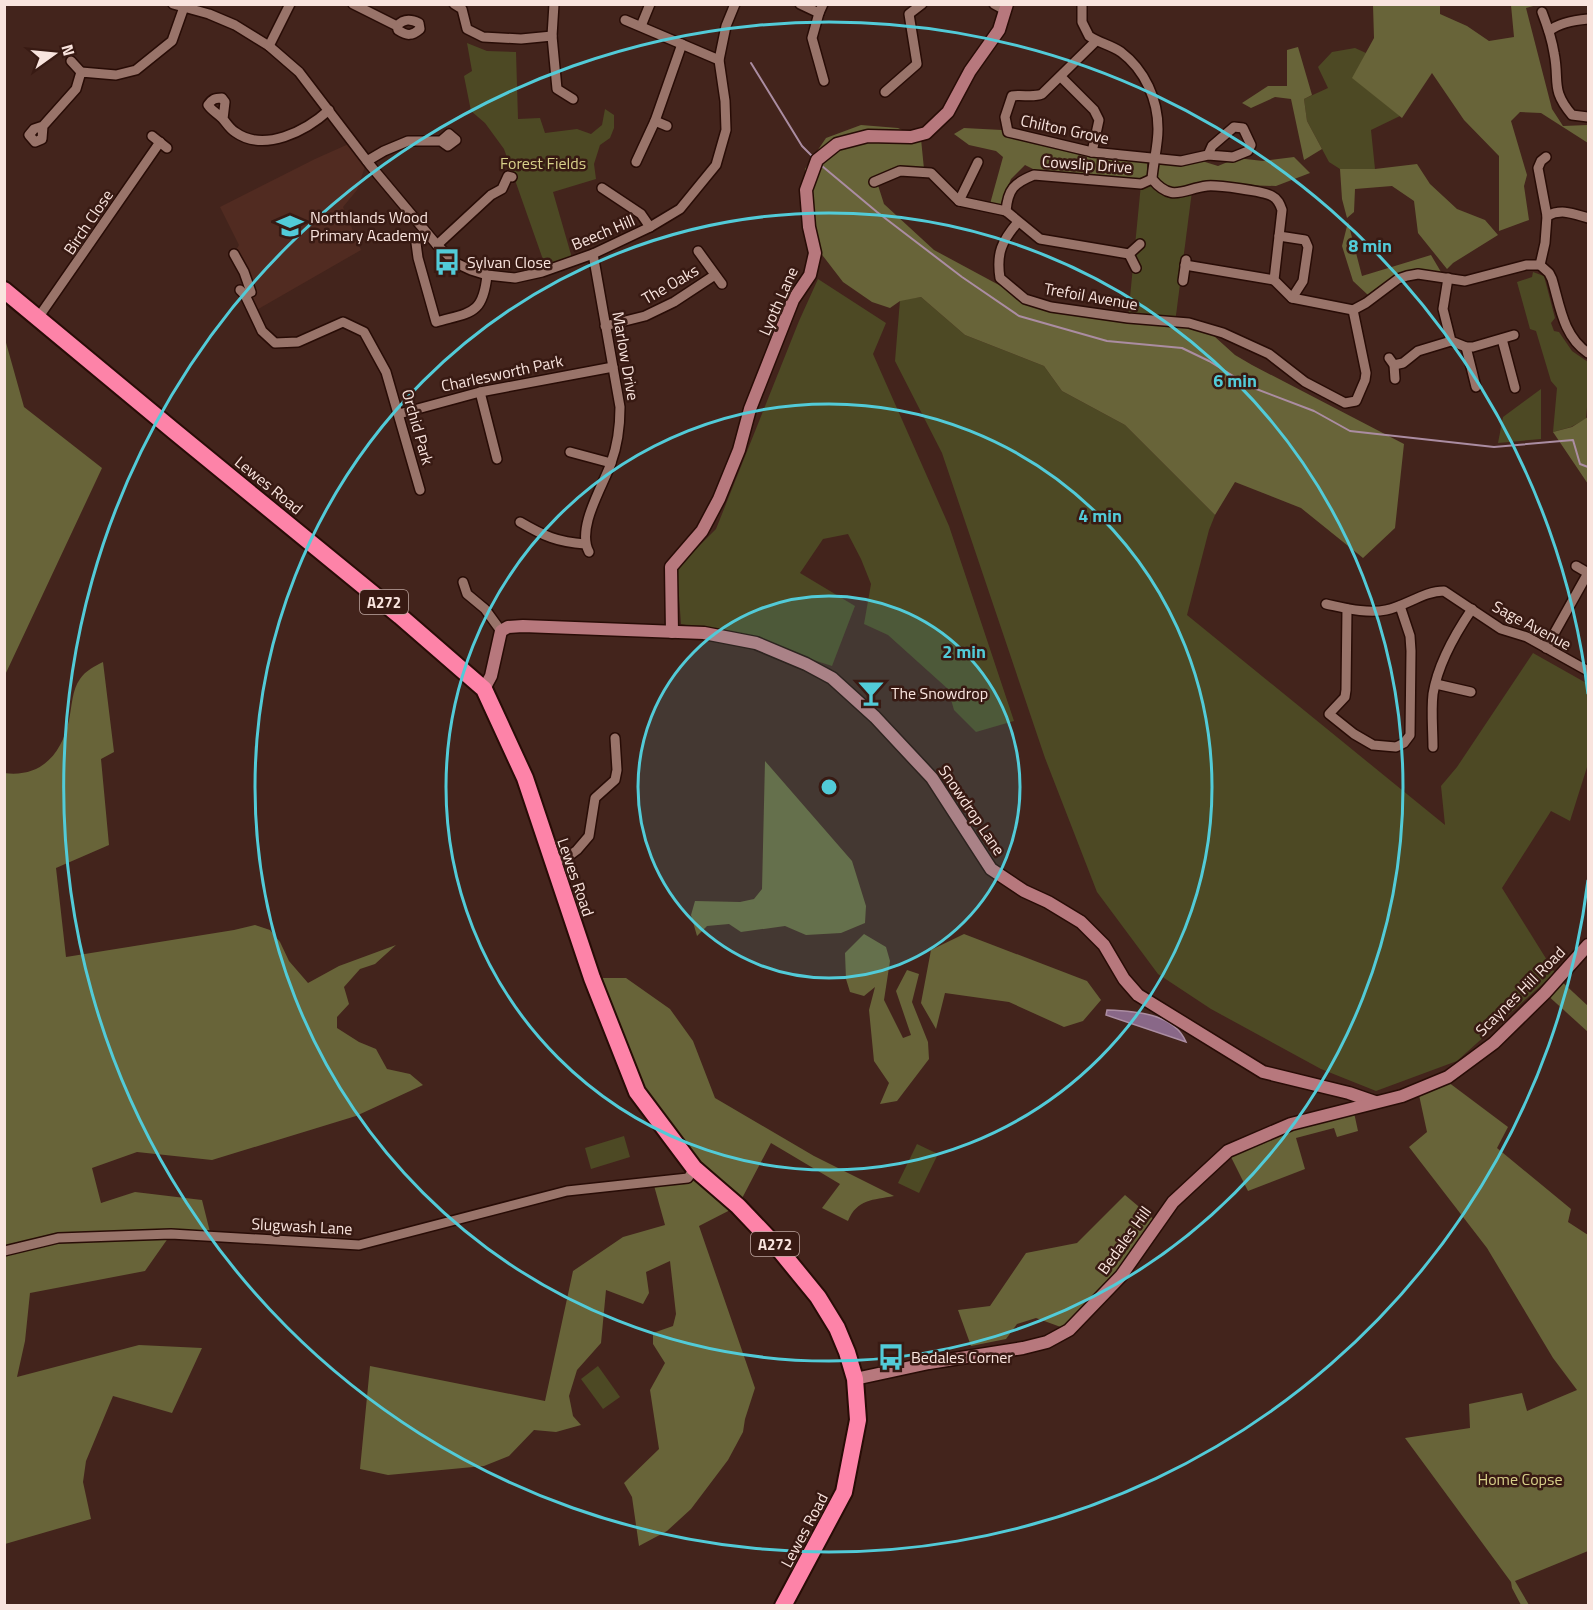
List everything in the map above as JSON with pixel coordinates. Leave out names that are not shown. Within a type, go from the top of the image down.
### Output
[{"type":"highway","name":"Lewes Road","points":[[4,290],[400,615],[484,689],[525,778],[592,978],[637,1092],[694,1168],[746,1214],[778,1248],[818,1297],[837,1328],[855,1379],[858,1420],[844,1492],[783,1605]]},
{"type":"street","name":"Beech Hill","points":[[173,4],[209,14],[235,25],[269,46],[299,72],[367,162],[437,245],[456,263],[487,275],[515,278],[542,272],[592,254],[650,227],[680,209],[716,165],[726,130],[719,60],[726,26],[735,4]]},
{"type":"street","points":[[269,46],[290,4]]},
{"type":"street","points":[[353,4],[398,26]]},
{"type":"street","points":[[454,4],[462,9],[467,29],[483,37],[521,39],[552,36]]},
{"type":"street","points":[[554,4],[552,36],[557,89],[573,99]]},
{"type":"street","points":[[641,26],[650,4]]},
{"type":"street","points":[[800,4],[821,9],[812,38],[824,81]]},
{"type":"street","points":[[885,92],[920,65],[909,14],[922,4]]},
{"type":"street","points":[[1082,4],[1082,22],[1089,36],[1124,54],[1148,85],[1158,129],[1152,179],[1160,189],[1174,193],[1207,186],[1224,187],[1271,195],[1280,203],[1282,210],[1274,280]]},
{"type":"street","name":"Lyoth Lane","points":[[672,632],[671,567],[702,531],[719,499],[740,450],[750,409],[794,300],[810,275],[815,253],[809,227],[806,190],[817,160],[837,144],[868,136],[911,136],[926,133],[948,112],[970,71],[999,30],[1002,6]]},
{"type":"street","points":[[71,61],[81,72],[116,75],[136,69],[172,41],[184,7]]},
{"type":"street","points":[[1542,12],[1554,53],[1556,86],[1561,103],[1572,115],[1588,117]]},
{"type":"street","points":[[1549,32],[1553,28],[1588,19]]},
{"type":"street","points":[[625,20],[719,60]]},
{"type":"street","name":"Chilton Grove","points":[[1096,41],[1042,94],[1034,97],[1021,94],[1012,96],[1005,117],[1008,132],[1092,152],[1181,161],[1208,155],[1233,157],[1248,151],[1251,145],[1243,128],[1234,127],[1212,146],[1208,155]]},
{"type":"street","points":[[636,162],[655,121],[682,44]]},
{"type":"street","points":[[43,126],[76,89],[81,72]]},
{"type":"street","points":[[1061,77],[1094,110],[1099,120],[1092,152]]},
{"type":"street","points":[[223,119],[236,132],[246,137],[259,141],[272,140],[304,128],[329,110]]},
{"type":"street","points":[[655,121],[667,126]]},
{"type":"street","points":[[367,162],[384,151],[408,141],[441,141]]},
{"type":"street","name":"Birch Close","points":[[38,318],[160,142]]},
{"type":"street","points":[[1540,265],[1545,243],[1547,216],[1538,175],[1541,161],[1546,157]]},
{"type":"street","points":[[959,201],[978,162]]},
{"type":"street","points":[[873,182],[900,171],[932,173],[959,201],[1006,211],[1040,239],[1129,254]]},
{"type":"street","name":"Cowslip Drive","points":[[1006,211],[1008,196],[1017,181],[1034,175],[1141,184],[1152,179]]},
{"type":"street","points":[[437,245],[491,195],[504,192],[508,176],[512,177]]},
{"type":"street","points":[[602,189],[641,214],[650,227]]},
{"type":"street","points":[[1547,216],[1566,212],[1588,218]]},
{"type":"street","name":"Trefoil Avenue","points":[[1018,222],[1003,240],[999,267],[1000,278],[1025,299],[1051,307],[1189,323],[1223,333],[1269,354],[1305,382],[1345,403],[1356,401],[1366,373],[1353,310]]},
{"type":"street","points":[[1279,237],[1305,240],[1308,247],[1303,281],[1292,298]]},
{"type":"street","points":[[416,243],[436,322],[470,313],[480,305],[485,292],[487,275]]},
{"type":"street","points":[[1129,254],[1140,244]]},
{"type":"street","name":"The Oaks","points":[[698,251],[722,284]]},
{"type":"street","name":"Orchid Park","points":[[234,254],[251,292],[242,292],[262,331],[275,343],[298,342],[343,322],[364,332],[386,372],[399,414],[413,480],[420,490]]},
{"type":"street","name":"Marlow Drive","points":[[520,522],[557,541],[587,548],[591,507],[611,463],[620,432],[620,407],[592,254]]},
{"type":"street","points":[[1129,254],[1136,268]]},
{"type":"street","points":[[1183,281],[1186,262],[1274,280],[1292,298],[1353,310],[1398,279],[1407,276],[1418,274],[1465,281],[1526,265],[1540,265],[1552,279],[1568,333],[1588,353]]},
{"type":"street","name":"The Oaks","points":[[605,326],[645,316],[674,302],[715,275]]},
{"type":"street","points":[[1448,278],[1443,309],[1451,341]]},
{"type":"street","points":[[1395,380],[1392,361],[1403,363],[1418,351],[1451,341],[1466,347],[1514,335]]},
{"type":"street","points":[[1502,339],[1515,388]]},
{"type":"street","points":[[1466,347],[1476,387]]},
{"type":"street","name":"Charlesworth Park","points":[[399,414],[480,392],[613,366]]},
{"type":"street","points":[[480,392],[497,459]]},
{"type":"street","points":[[576,450],[611,463]]},
{"type":"street","points":[[530,528],[534,516]]},
{"type":"street","points":[[1546,648],[1588,573],[1576,567]]},
{"type":"street","points":[[463,582],[466,594],[485,609],[501,631],[491,676],[484,689]]},
{"type":"street","name":"Sage Avenue","points":[[1326,604],[1347,609],[1386,610],[1434,592],[1444,591],[1501,629],[1527,637],[1588,671]]},
{"type":"street","points":[[1347,609],[1345,697],[1329,714],[1354,734],[1373,745],[1396,747],[1404,743],[1410,735],[1412,651],[1410,636],[1400,606]]},
{"type":"street","points":[[1433,747],[1433,697],[1436,684],[1448,647],[1472,609]]},
{"type":"street","name":"Snowdrop Lane","points":[[501,631],[508,627],[523,626],[704,633],[756,643],[806,664],[832,678],[875,717],[932,778],[991,869],[1024,891],[1048,902],[1081,922],[1104,945],[1138,995],[1263,1072],[1375,1102]]},
{"type":"street","points":[[1436,684],[1471,692]]},
{"type":"street","points":[[552,863],[569,856],[589,836],[595,798],[615,780],[617,770],[615,738]]},
{"type":"street","name":"Scaynes Hill Road","points":[[1375,1102],[1402,1096],[1448,1077],[1494,1043],[1545,993],[1588,945]]},
{"type":"street","name":"Bedales Hill","points":[[855,1379],[1047,1342],[1069,1330],[1121,1276],[1173,1202],[1228,1151],[1291,1124],[1375,1102]]},
{"type":"street","name":"Slugwash Lane","points":[[4,1251],[58,1238],[171,1233],[359,1245],[567,1191],[688,1178],[694,1168]]},
{"type":"shaded area","name":"Northlands Wood Primary Academy","points":[[353,142],[367,161],[357,190],[343,207],[361,250],[253,312],[251,292],[234,254],[239,245],[220,207]]},
{"type":"shaded area","points":[[1107,1010],[1129,1011],[1163,1019],[1180,1032],[1186,1042],[1106,1015]]},
{"type":"green space","points":[[1373,5],[1440,5],[1440,14],[1467,26],[1489,41],[1514,37],[1511,5],[1537,5],[1526,8],[1552,109],[1563,126],[1588,125],[1588,143],[1541,113],[1520,112],[1511,121],[1527,175],[1524,186],[1529,220],[1499,231],[1499,156],[1464,120],[1432,73],[1402,118],[1352,78],[1374,38]]},
{"type":"green space","name":"Forest Fields","points":[[467,43],[487,51],[516,52],[518,119],[540,118],[545,133],[577,129],[591,134],[602,125],[605,109],[614,115],[614,128],[610,138],[600,145],[594,164],[596,179],[553,192],[572,258],[546,268],[504,149],[485,123],[471,111],[464,76],[472,71]]},
{"type":"green space","points":[[1298,47],[1312,95],[1304,99],[1307,121],[1322,149],[1304,160],[1291,99],[1275,97],[1251,108],[1242,103],[1268,86],[1287,86],[1287,50]]},
{"type":"green space","points":[[1355,48],[1366,53],[1353,78],[1400,116],[1371,130],[1375,169],[1340,169],[1329,162],[1307,121],[1304,99],[1328,88],[1318,67],[1332,52]]},
{"type":"green space","points":[[861,125],[898,128],[921,139],[924,169],[897,167],[876,179],[884,204],[934,250],[1025,299],[1204,327],[1235,355],[1252,365],[1404,444],[1395,528],[1363,558],[1301,508],[1235,482],[1215,515],[1125,425],[1062,391],[1044,366],[965,335],[921,297],[900,301],[890,308],[872,302],[843,282],[813,243],[805,169],[826,138]]},
{"type":"green space","points":[[964,128],[1002,130],[1032,142],[1143,160],[1147,163],[1147,177],[1140,181],[1100,179],[1061,172],[1037,171],[1025,165],[1011,179],[1000,206],[990,204],[1003,157],[996,151],[969,145],[954,134]]},
{"type":"green space","points":[[1294,157],[1310,173],[1276,186],[1208,181],[1192,187],[1161,187],[1155,179],[1156,164],[1202,161],[1218,166],[1237,158],[1263,161]]},
{"type":"green space","points":[[1417,164],[1430,184],[1457,209],[1485,220],[1498,235],[1447,269],[1418,233],[1414,201],[1392,186],[1355,189],[1354,212],[1347,218],[1342,199],[1340,169],[1375,169]]},
{"type":"green space","points":[[1141,184],[1192,191],[1175,323],[1128,318]]},
{"type":"green space","points":[[1348,222],[1362,276],[1431,255],[1441,272],[1402,275],[1386,282],[1368,295],[1353,281],[1342,246]]},
{"type":"green space","points":[[1533,272],[1544,276],[1555,318],[1551,323],[1554,331],[1559,332],[1572,351],[1588,362],[1586,419],[1571,427],[1553,432],[1557,388],[1551,381],[1536,331],[1530,329],[1517,282],[1532,277]]},
{"type":"green space","points":[[818,279],[886,323],[873,354],[949,526],[1014,721],[976,732],[954,710],[948,689],[888,635],[864,624],[871,584],[848,534],[823,539],[800,573],[855,606],[832,666],[739,636],[681,624],[677,568],[716,529]]},
{"type":"green space","points":[[921,297],[965,335],[1044,366],[1062,391],[1125,425],[1215,515],[1187,615],[1445,825],[1441,786],[1457,767],[1533,653],[1588,684],[1588,764],[1570,821],[1551,811],[1502,888],[1555,973],[1457,1061],[1376,1091],[1321,1069],[1211,1009],[1158,974],[1097,892],[1045,758],[942,453],[895,361],[900,300]]},
{"type":"green space","points":[[5,339],[24,407],[102,468],[5,675]]},
{"type":"green space","points":[[1541,389],[1541,439],[1498,443],[1503,417]]},
{"type":"green space","points":[[1588,417],[1588,484],[1553,432],[1572,427]]},
{"type":"green space","points":[[103,662],[114,752],[101,759],[109,845],[56,868],[66,957],[255,925],[270,930],[280,942],[289,961],[308,983],[339,966],[396,945],[375,964],[360,969],[344,987],[349,1004],[337,1017],[337,1028],[359,1042],[376,1049],[387,1069],[410,1074],[423,1085],[356,1116],[212,1160],[137,1152],[92,1168],[101,1203],[135,1192],[202,1200],[211,1236],[171,1234],[145,1271],[30,1293],[25,1341],[17,1377],[139,1345],[202,1348],[172,1413],[113,1396],[86,1461],[83,1482],[91,1519],[5,1544],[4,773],[17,774],[29,771],[48,761],[66,732],[77,683],[87,671]]},
{"type":"green space","points":[[765,761],[852,861],[866,906],[865,923],[841,933],[806,935],[785,926],[741,932],[729,924],[707,926],[697,936],[691,915],[695,901],[740,902],[754,899],[762,889]]},
{"type":"green space","points":[[864,934],[886,947],[890,961],[884,1000],[903,1038],[911,1035],[896,991],[907,970],[919,974],[912,1002],[928,1042],[929,1059],[897,1101],[880,1104],[889,1083],[874,1061],[869,1010],[875,987],[864,996],[850,992],[846,979],[845,953]]},
{"type":"green space","points":[[964,934],[1087,981],[1101,1000],[1083,1021],[1064,1027],[1009,1002],[945,993],[936,1029],[921,1003],[931,950]]},
{"type":"green space","points":[[592,978],[626,978],[670,1009],[693,1041],[715,1098],[814,1156],[894,1196],[861,1204],[848,1221],[822,1208],[840,1184],[771,1143],[738,1206],[699,1226],[755,1388],[743,1432],[728,1460],[691,1509],[667,1531],[639,1546],[632,1497],[624,1483],[659,1449],[650,1390],[665,1363],[653,1344],[653,1333],[673,1326],[676,1314],[670,1261],[646,1272],[649,1293],[643,1304],[606,1290],[601,1343],[577,1370],[569,1396],[573,1416],[581,1425],[556,1432],[534,1430],[509,1456],[484,1466],[388,1475],[360,1469],[370,1366],[545,1401],[573,1271],[623,1237],[665,1225],[653,1182],[688,1178],[694,1169],[637,1092]]},
{"type":"green space","points":[[1559,979],[1588,1006],[1588,1032],[1545,993]]},
{"type":"green space","name":"Home Copse","points":[[1448,1082],[1508,1127],[1497,1148],[1571,1209],[1568,1222],[1588,1235],[1588,1551],[1515,1581],[1529,1605],[1521,1605],[1511,1582],[1405,1438],[1470,1428],[1469,1404],[1522,1393],[1527,1411],[1577,1390],[1553,1358],[1487,1248],[1409,1147],[1427,1132],[1419,1095]]},
{"type":"green space","points":[[1353,1108],[1358,1131],[1337,1137],[1334,1128],[1296,1138],[1305,1169],[1248,1191],[1228,1151]]},
{"type":"green space","points":[[624,1136],[630,1157],[591,1169],[585,1148]]},
{"type":"green space","points":[[917,1144],[938,1154],[919,1193],[898,1183]]},
{"type":"green space","points":[[1125,1195],[1157,1222],[1121,1276],[1069,1330],[1036,1318],[1017,1324],[1006,1339],[971,1346],[958,1310],[990,1306],[1026,1253],[1077,1243]]},
{"type":"green space","points":[[598,1366],[620,1397],[603,1409],[581,1379]]},
{"type":"waterway","points":[[751,63],[802,146],[811,155]]},
{"type":"waterway","points":[[822,166],[877,212],[962,277],[1019,316],[1107,341],[1182,348],[1209,361],[1251,387],[1314,411],[1350,431],[1494,447],[1573,440],[1580,464],[1588,467]]},
{"type":"place","name":"Northlands Wood Primary Academy","points":[[290,226]]},
{"type":"place","name":"Sylvan Close","points":[[447,262]]},
{"type":"place","name":"The Snowdrop","points":[[871,693]]},
{"type":"place","name":"Bedales Corner","points":[[891,1357]]}]
